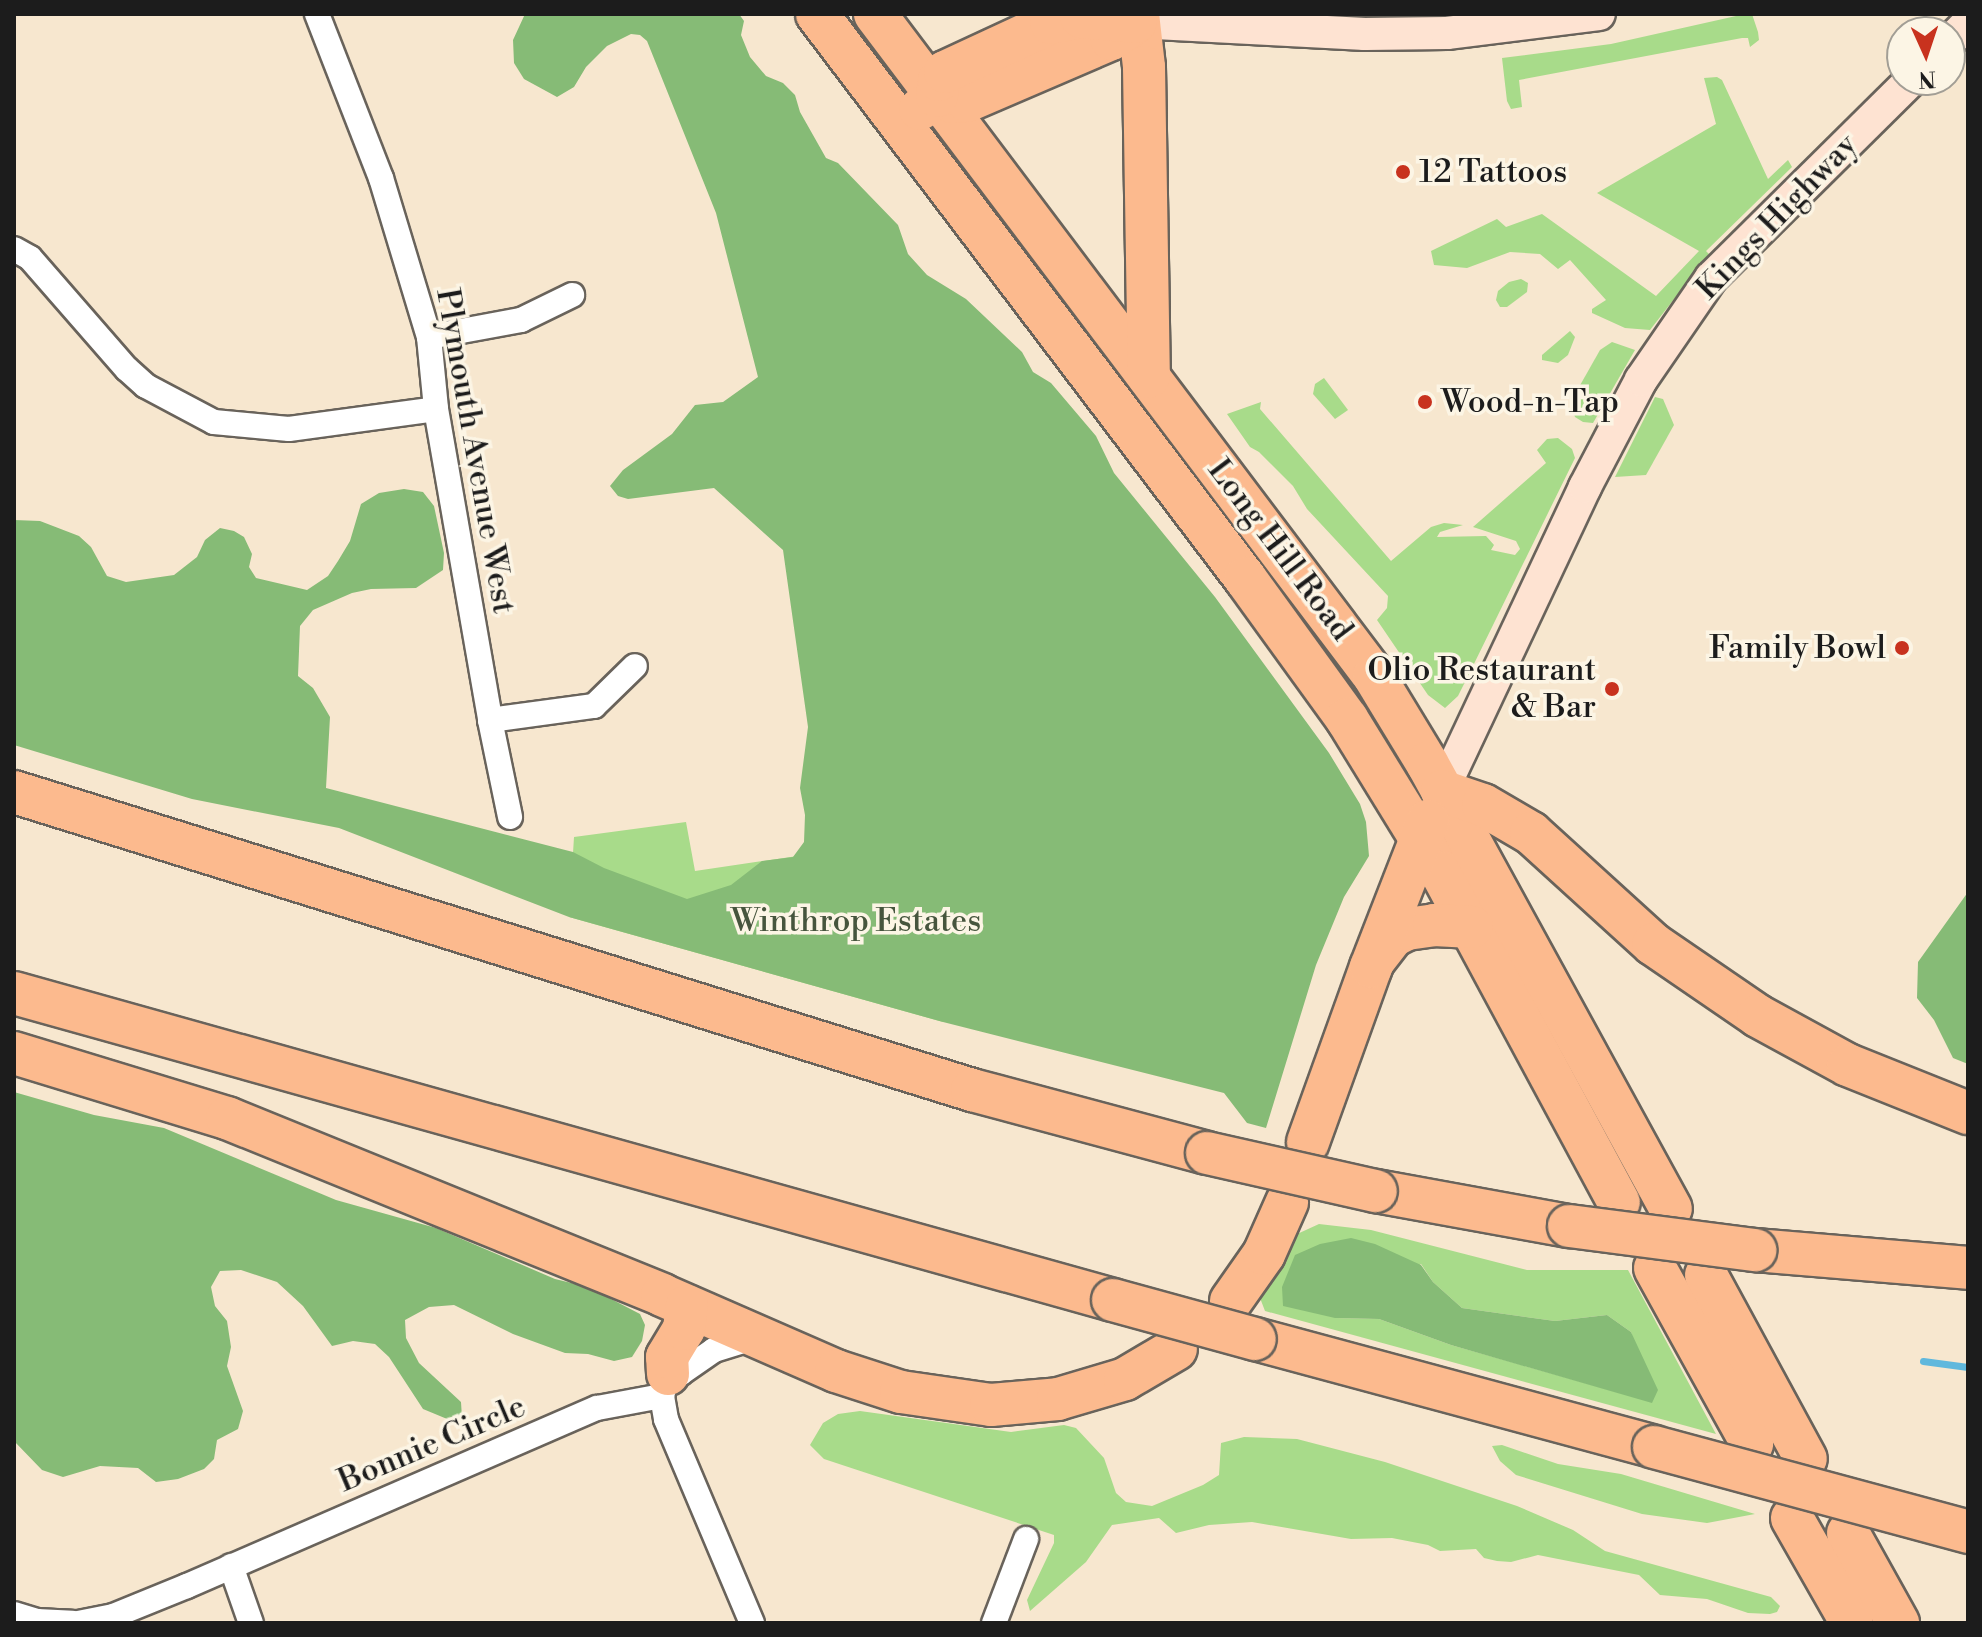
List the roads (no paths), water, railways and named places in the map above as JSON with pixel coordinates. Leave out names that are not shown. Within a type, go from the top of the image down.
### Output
[{"type":"highway","name":"Long Hill Road","points":[[817,14],[1271,613],[1367,750],[1422,837],[1619,1202]]},
{"type":"highway","name":"Long Hill Road","points":[[875,14],[1356,651],[1442,791],[1671,1209]]},
{"type":"highway","points":[[901,124],[937,96],[939,80],[945,72],[1051,23],[1078,15],[1135,17]]},
{"type":"highway","points":[[937,96],[952,102],[967,101],[1111,39],[1135,17]]},
{"type":"highway","points":[[1135,17],[1144,67],[1149,377]]},
{"type":"highway","points":[[14,778],[157,836]]},
{"type":"highway","points":[[1442,791],[1483,805],[1531,833],[1653,944],[1748,1011],[1856,1069],[1968,1113]]},
{"type":"highway","name":"Kings Highway","points":[[1308,1142],[1371,967],[1442,791]]},
{"type":"highway","points":[[14,792],[972,1090],[1207,1153],[1376,1191],[1569,1226],[1755,1250],[1968,1268]]},
{"type":"highway","points":[[1371,967],[1385,944],[1407,929],[1434,925],[1472,927]]},
{"type":"highway","points":[[14,973],[477,1102],[928,1247]]},
{"type":"highway","points":[[14,993],[1113,1300],[1968,1532]]},
{"type":"highway","points":[[14,1053],[227,1118],[884,1388],[956,1403],[1000,1406],[1058,1399],[1104,1387],[1144,1371],[1176,1349]]},
{"type":"highway","points":[[1231,1301],[1264,1254],[1287,1202]]},
{"type":"highway","points":[[1655,1268],[1752,1444]]},
{"type":"highway","points":[[1706,1275],[1806,1459]]},
{"type":"highway","points":[[665,1385],[667,1357],[684,1329],[687,1306]]},
{"type":"highway","points":[[1792,1518],[1852,1623]]},
{"type":"highway","points":[[1848,1533],[1898,1623]]},
{"type":"main road","points":[[1135,17],[1365,34],[1447,33],[1599,14]]},
{"type":"main road","name":"Kings Highway","points":[[1442,791],[1585,487],[1641,380],[1711,278],[1895,96]]},
{"type":"street","name":"Plymouth Avenue West","points":[[317,14],[381,178],[429,337],[436,409],[510,817]]},
{"type":"street","points":[[14,249],[30,258],[127,369],[146,386],[214,422],[289,429],[436,409]]},
{"type":"street","points":[[429,337],[521,320],[572,295]]},
{"type":"street","points":[[490,720],[594,706],[635,666]]},
{"type":"street","points":[[752,1623],[664,1415],[665,1385],[714,1350],[758,1337]]},
{"type":"street","name":"Bonnie Circle","points":[[14,1614],[37,1621],[75,1623],[113,1616],[597,1408],[636,1398],[665,1385]]},
{"type":"street","points":[[994,1623],[1026,1539]]},
{"type":"street","points":[[231,1566],[251,1623]]},
{"type":"waterway","points":[[1923,1361],[1968,1367]]},
{"type":"place","name":"12 Tattoos","points":[[1403,172]]},
{"type":"place","name":"Wood-n-Tap","points":[[1425,402]]},
{"type":"place","name":"Family Bowl","points":[[1902,648]]},
{"type":"place","name":"Olio Restaurant & Bar","points":[[1612,689]]},
{"type":"park label","name":"Winthrop Estates","points":[[856,921]]}]
